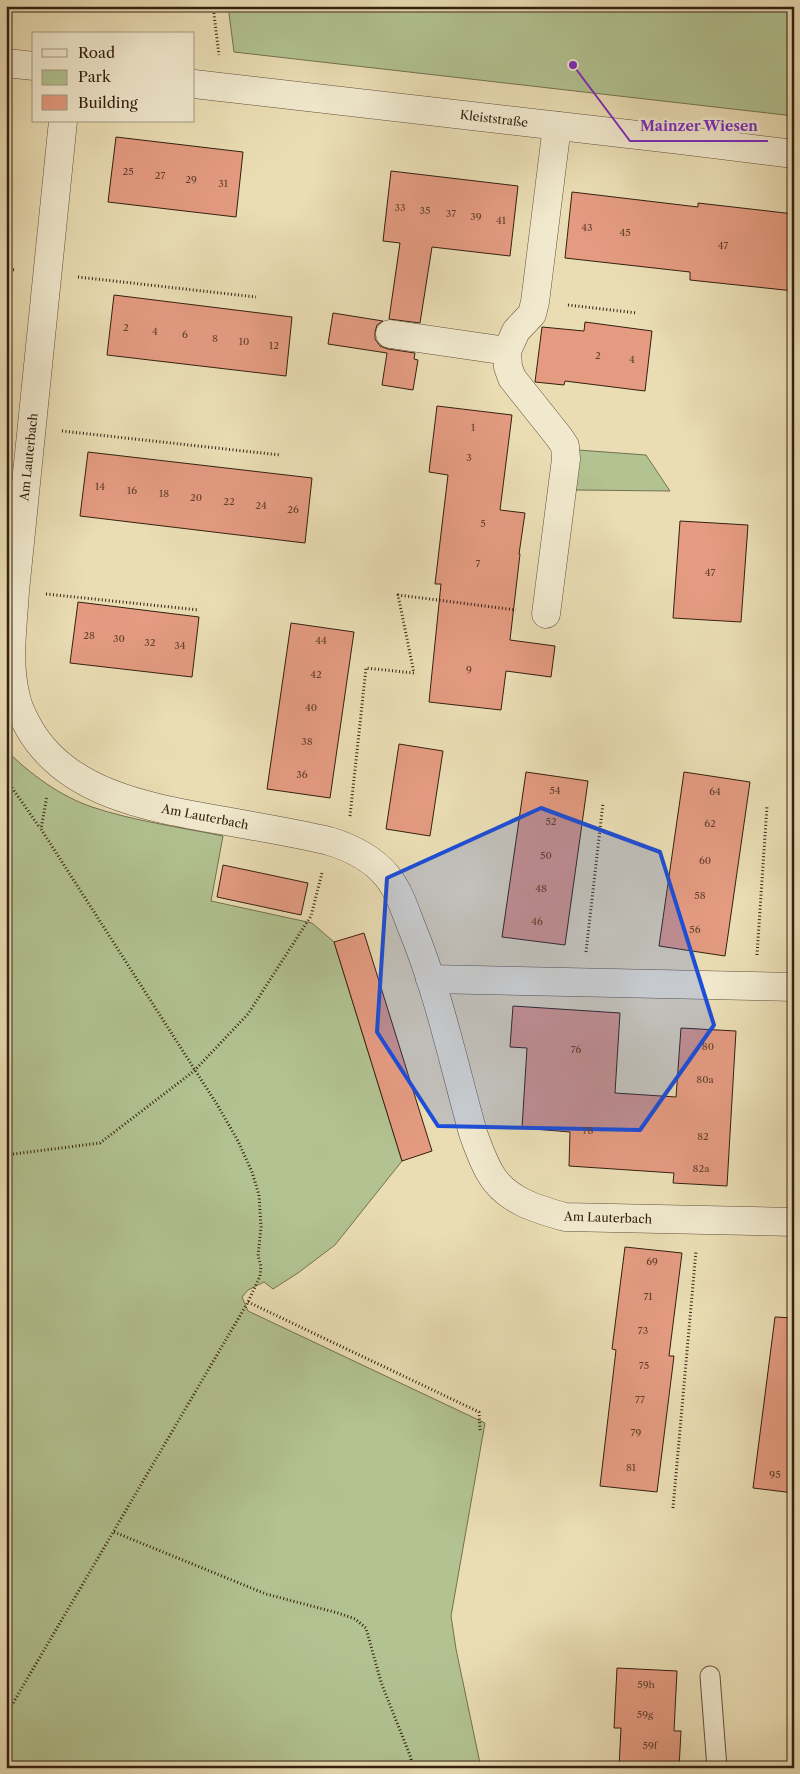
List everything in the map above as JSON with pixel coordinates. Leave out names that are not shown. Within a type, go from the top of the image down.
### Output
[{"type":"street","points":[[6,63],[32,66]]},
{"type":"street","name":"Kleiststraße","points":[[195,84],[794,154]]},
{"type":"street","name":"Am Lauterbach","points":[[64,122],[15,591],[10,656],[16,699],[24,719],[36,739],[53,759],[84,781],[114,795],[140,804],[338,844],[375,863],[388,878],[400,897],[422,952],[473,1133],[490,1174],[503,1190],[522,1203],[537,1210],[564,1217],[794,1222]]},
{"type":"street","points":[[546,614],[566,459],[564,446],[559,437],[512,378],[508,367],[507,351],[516,331],[532,314],[535,302],[556,126]]},
{"type":"street","points":[[390,334],[507,351]]},
{"type":"street","points":[[430,979],[794,987]]},
{"type":"lane","points":[[710,1676],[716,1768]]},
{"type":"path","points":[[213,6],[224,88]]},
{"type":"path","points":[[6,269],[256,297]]},
{"type":"path","points":[[535,302],[637,313]]},
{"type":"path","points":[[32,427],[280,455]]},
{"type":"path","points":[[15,591],[199,610]]},
{"type":"path","points":[[6,1155],[100,1143],[194,1070],[248,1014],[311,916],[338,844],[366,668],[414,673],[398,596],[546,614]]},
{"type":"path","points":[[41,829],[53,759]]},
{"type":"path","points":[[6,779],[41,829],[218,1106],[238,1141],[252,1172],[259,1195],[261,1227],[258,1256],[261,1266],[260,1276],[248,1302],[6,1715]]},
{"type":"path","points":[[582,981],[603,803]]},
{"type":"path","points":[[754,986],[767,806]]},
{"type":"path","points":[[673,1508],[699,1221]]},
{"type":"path","points":[[248,1302],[479,1412],[480,1431]]},
{"type":"path","points":[[114,1532],[266,1594],[355,1619],[366,1628],[381,1682],[411,1758],[412,1768]]},
{"type":"highlighted area","points":[[541,808],[660,852],[714,1025],[640,1130],[438,1126],[377,1032],[387,878]]},
{"type":"green space","points":[[228,6],[794,6],[794,116],[234,52]]},
{"type":"green space","points":[[578,450],[646,455],[670,491],[576,490]]},
{"type":"green space","points":[[6,750],[46,783],[68,797],[92,807],[124,816],[223,836],[211,901],[312,923],[334,942],[402,1161],[335,1245],[273,1289],[264,1282],[248,1290],[242,1297],[248,1311],[485,1423],[451,1616],[481,1768],[6,1768]]},
{"type":"building","points":[[116,137],[243,152],[236,217],[108,202]]},
{"type":"building","points":[[391,171],[518,186],[510,256],[432,247],[420,323],[389,319],[400,243],[383,241]]},
{"type":"building","points":[[572,192],[698,207],[698,203],[794,214],[794,291],[690,280],[690,272],[565,258]]},
{"type":"building","points":[[114,295],[292,317],[286,376],[107,355]]},
{"type":"building","points":[[333,313],[383,321],[377,325],[375,332],[375,339],[380,346],[415,353],[414,359],[418,360],[413,390],[382,385],[387,353],[328,344]]},
{"type":"building","points":[[585,322],[652,331],[645,391],[565,381],[564,385],[535,382],[542,327],[584,331]]},
{"type":"building","points":[[437,406],[512,415],[500,510],[525,513],[510,640],[555,646],[551,677],[506,671],[501,710],[429,702],[441,584],[435,584],[448,475],[429,472]]},
{"type":"building","points":[[88,452],[312,478],[305,543],[80,516]]},
{"type":"building","points":[[680,521],[748,525],[741,622],[673,618]]},
{"type":"building","points":[[78,602],[199,617],[192,677],[70,663]]},
{"type":"building","points":[[291,623],[354,632],[330,798],[267,789]]},
{"type":"building","points":[[399,744],[443,751],[430,836],[386,829]]},
{"type":"building","points":[[526,772],[588,781],[565,945],[502,937]]},
{"type":"building","points":[[684,772],[750,782],[725,956],[659,946]]},
{"type":"building","points":[[223,865],[308,883],[301,915],[217,897]]},
{"type":"building","points":[[364,933],[432,1151],[402,1161],[334,942]]},
{"type":"building","points":[[513,1006],[620,1013],[615,1093],[676,1097],[681,1028],[736,1031],[727,1186],[673,1183],[674,1173],[569,1166],[570,1132],[522,1128],[527,1048],[510,1047]]},
{"type":"building","points":[[625,1247],[682,1253],[669,1356],[674,1356],[657,1492],[600,1486],[616,1350],[612,1349]]},
{"type":"building","points":[[775,1317],[794,1318],[794,1493],[753,1488]]},
{"type":"building","points":[[617,1668],[677,1671],[674,1731],[681,1731],[679,1768],[619,1768],[621,1728],[614,1728]]},
{"type":"place","name":"Mainzer Wiesen","points":[[573,65]]}]
